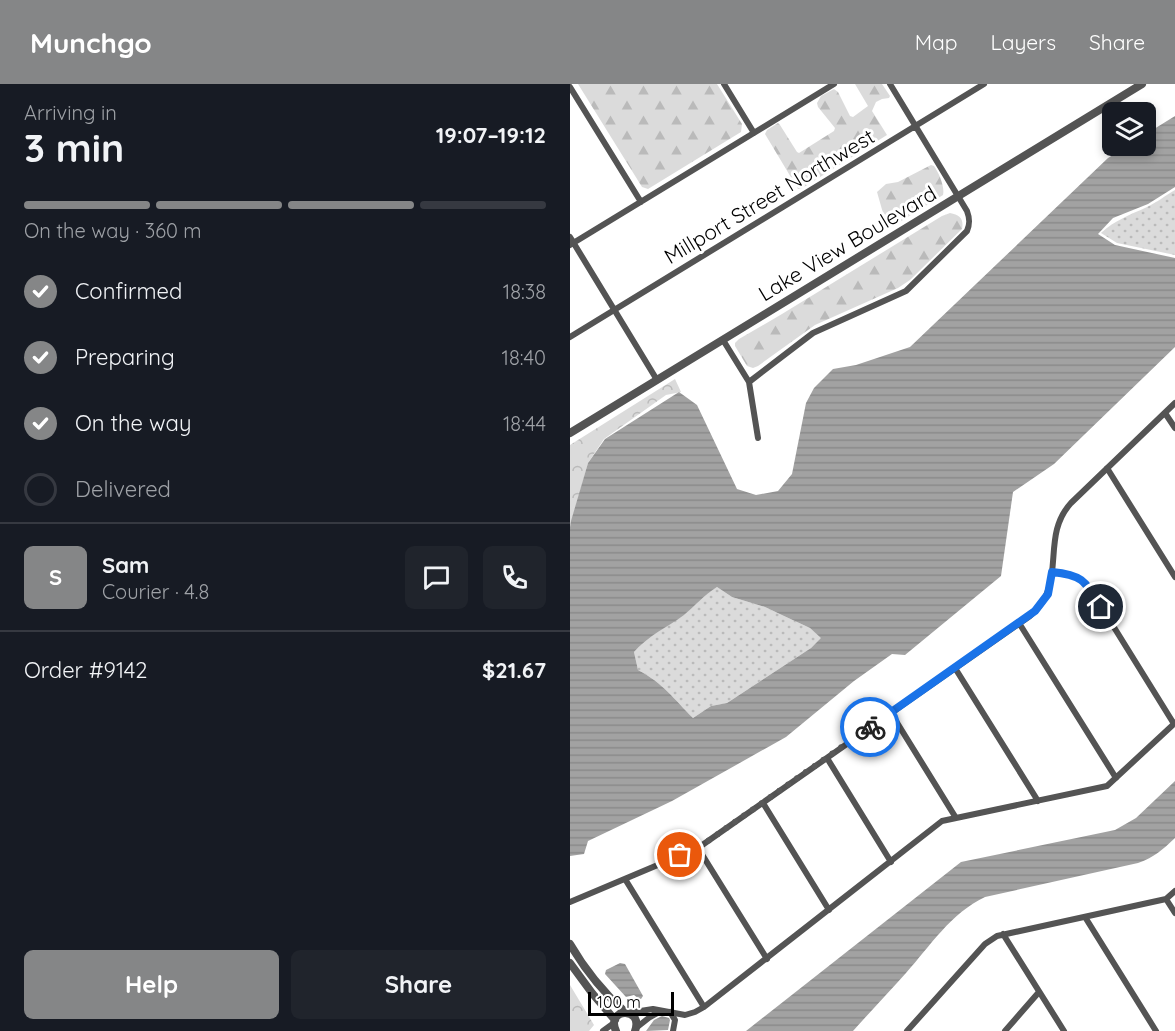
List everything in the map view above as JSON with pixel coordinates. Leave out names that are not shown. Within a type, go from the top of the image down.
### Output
[{"type":"street","points":[[724,84],[754,133]]},
{"type":"street","points":[[657,380],[571,242],[834,84]]},
{"type":"street","points":[[749,382],[813,333],[900,295],[911,287],[967,231],[970,225],[970,218],[958,196],[890,84]]},
{"type":"street","name":"Millport Street Northwest","points":[[570,337],[984,84]]},
{"type":"street","name":"Lake View Boulevard","points":[[570,433],[1142,84]]},
{"type":"street","points":[[570,87],[640,202]]},
{"type":"street","points":[[723,340],[749,382],[758,438]]},
{"type":"street","points":[[570,902],[698,848],[1035,611],[1044,600],[1050,587],[1055,534],[1062,514],[1175,403]]},
{"type":"street","points":[[1165,413],[1175,428]]},
{"type":"street","points":[[1107,468],[1175,577]]},
{"type":"street","points":[[603,1031],[615,1025],[619,1015],[626,1013],[653,1009],[686,1015],[695,1012],[942,821],[1107,786],[1174,723],[1089,587],[1072,575],[1052,572]]},
{"type":"street","points":[[1019,623],[1116,778]]},
{"type":"street","points":[[955,668],[1038,801]]},
{"type":"street","points":[[891,713],[956,818]]},
{"type":"street","points":[[827,758],[891,862]]},
{"type":"street","points":[[763,803],[829,910]]},
{"type":"street","points":[[698,848],[766,959]]},
{"type":"street","points":[[625,879],[704,1007]]},
{"type":"street","points":[[907,1031],[985,944],[996,936],[1166,899],[1175,891]]},
{"type":"street","points":[[1166,899],[1175,913]]},
{"type":"street","points":[[1085,916],[1156,1031]]},
{"type":"street","points":[[1003,934],[1064,1031]]},
{"type":"street","points":[[570,944],[599,986],[626,1013],[636,1019],[635,1029]]},
{"type":"street","points":[[570,963],[615,1025]]},
{"type":"street","points":[[1005,1031],[1039,992]]},
{"type":"street","points":[[635,1029],[662,1011]]},
{"type":"street","points":[[670,1011],[675,1020],[673,1031]]},
{"type":"green space","points":[[578,84],[717,84],[742,124],[741,132],[648,189],[642,187]]},
{"type":"green space","points":[[855,84],[882,84],[890,96],[876,102],[872,111],[887,135],[798,189],[765,134],[767,130],[778,123],[799,153],[834,131],[835,128],[818,107],[817,103],[821,96],[834,89],[838,92],[850,116],[853,117],[868,106]]},
{"type":"green space","points":[[931,165],[940,176],[943,195],[893,225],[883,213],[877,192],[886,184],[898,182]]},
{"type":"green space","points":[[1175,190],[1175,255],[1117,243],[1101,233],[1117,221]]},
{"type":"green space","points":[[950,213],[960,218],[962,229],[910,280],[898,288],[815,325],[758,366],[753,368],[747,366],[735,346],[739,339]]},
{"type":"green space","points":[[675,379],[681,392],[666,395],[604,439],[588,463],[570,527],[570,445]]},
{"type":"green space","points":[[717,587],[732,597],[765,607],[810,628],[822,638],[811,648],[727,703],[711,706],[693,718],[661,686],[638,670],[634,652],[645,640],[685,614]]},
{"type":"green space","points":[[570,985],[594,1025],[589,1031],[570,1031]]},
{"type":"shaded area","points":[[1175,116],[1175,187],[1148,204],[1113,218],[1098,234],[1115,245],[1175,258],[1175,347],[1054,464],[1013,492],[1001,576],[905,655],[892,654],[854,681],[786,737],[672,801],[588,841],[584,854],[570,856],[570,527],[588,463],[605,439],[679,392],[697,405],[737,489],[756,495],[778,491],[792,474],[806,403],[814,388],[833,369],[856,365],[910,347],[1111,156],[1156,156],[1156,128]],"holes":[[[717,587],[732,597],[765,607],[810,628],[821,638],[811,648],[727,703],[711,706],[693,718],[661,686],[638,670],[634,652]]]},
{"type":"shaded area","points":[[1175,781],[1175,838],[1162,850],[1138,863],[985,897],[973,904],[951,921],[853,1031],[746,1031],[961,862],[1115,830],[1136,818]]},
{"type":"shaded area","points":[[620,963],[625,964],[643,996],[641,999],[634,995],[626,997],[605,974],[606,970]]},
{"type":"shaded area","points":[[662,1016],[670,1020],[668,1030],[646,1031],[654,1020]]},
{"type":"way so far","points":[[680,855],[698,848],[870,727]]},
{"type":"route","points":[[870,727],[1030,616],[1048,594],[1052,572],[1072,575],[1084,582],[1101,607]]}]
